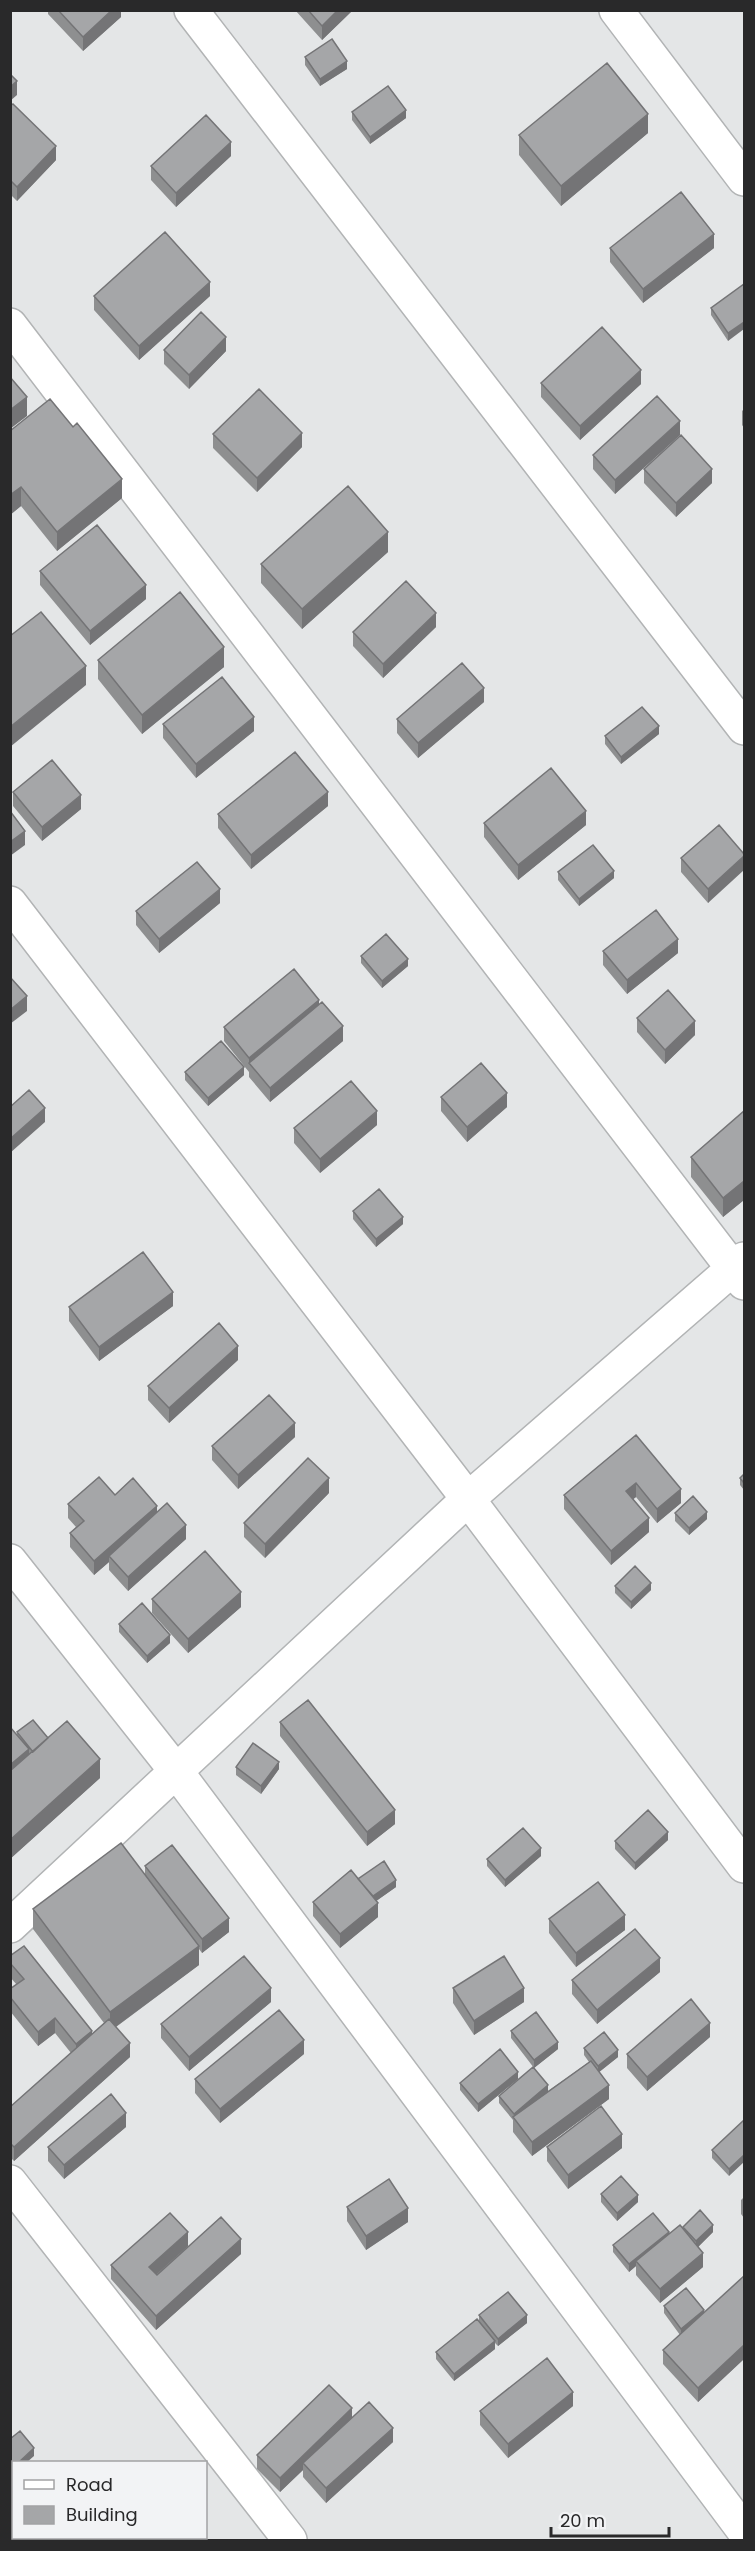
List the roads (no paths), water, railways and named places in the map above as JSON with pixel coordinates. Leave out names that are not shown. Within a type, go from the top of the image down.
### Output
[{"type":"street","points":[[191,10],[744,728]]},
{"type":"street","points":[[616,10],[744,179]]},
{"type":"street","points":[[10,325],[741,1270],[468,1499],[10,1926]]},
{"type":"street","points":[[10,903],[468,1499],[744,1866]]},
{"type":"street","points":[[10,1561],[176,1771],[744,2531]]},
{"type":"street","points":[[10,2182],[290,2541]]}]
